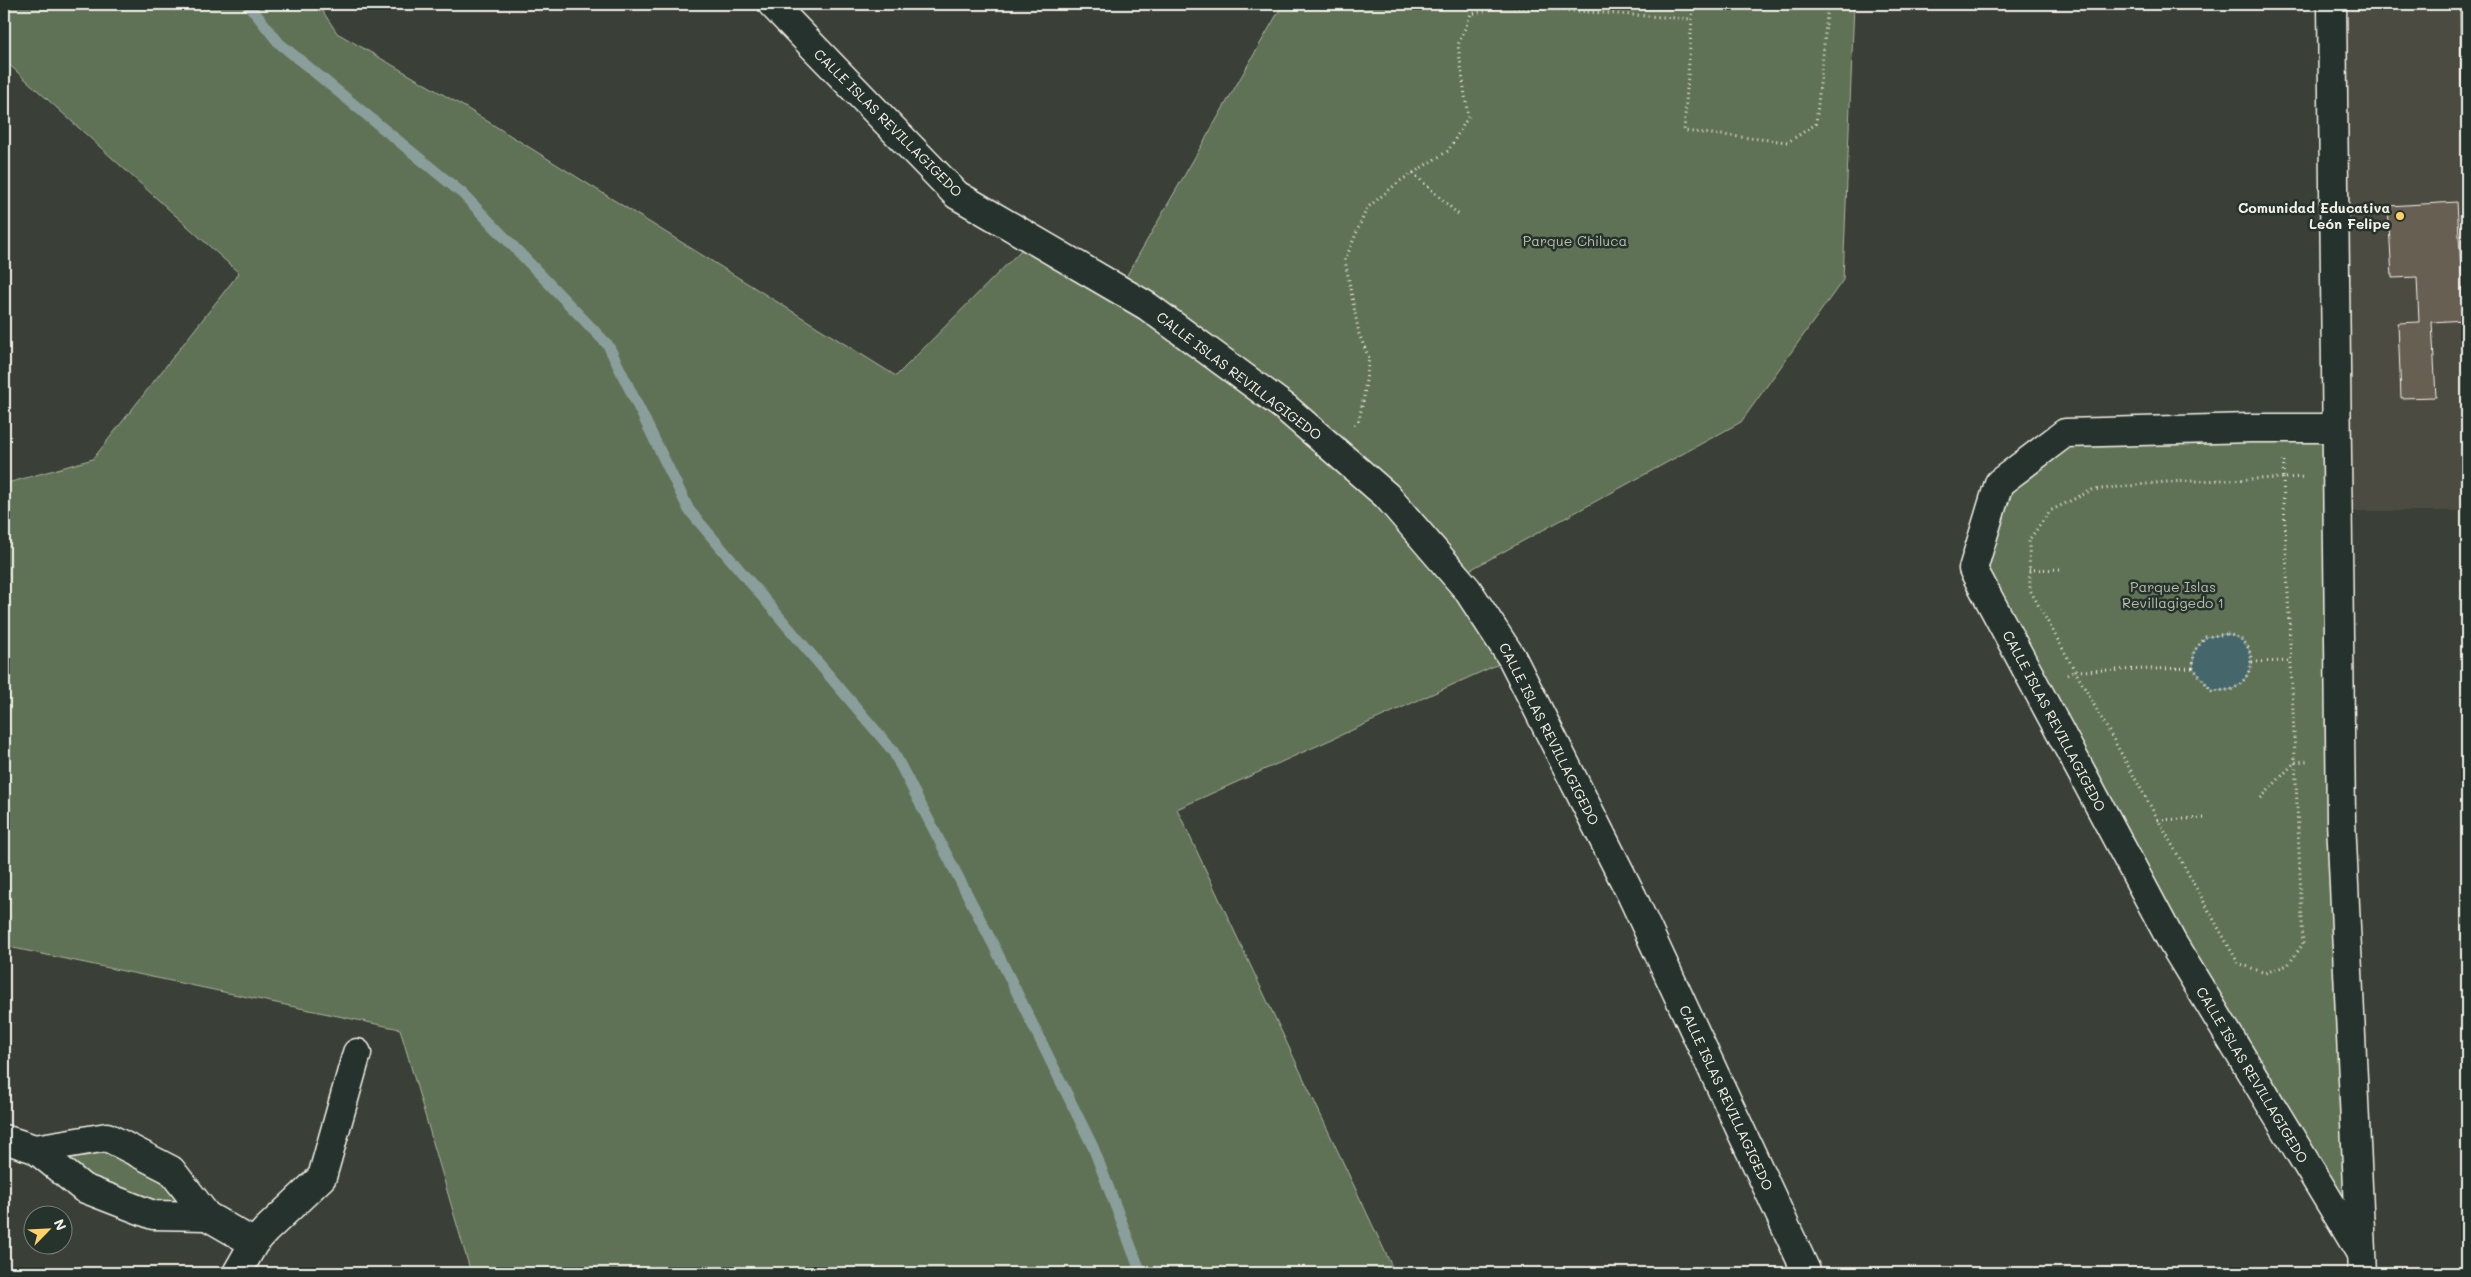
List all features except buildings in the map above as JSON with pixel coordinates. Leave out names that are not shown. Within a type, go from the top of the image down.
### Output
[{"type":"street","name":"CALLE ISLAS REVILLAGIGEDO","points":[[2332,4],[2335,428],[2341,820],[2362,1264]]},
{"type":"street","name":"CALLE ISLAS REVILLAGIGEDO","points":[[771,5],[958,195],[1147,306],[1286,408],[1387,496],[1457,577],[1512,658],[1632,896],[1807,1273]]},
{"type":"street","name":"CALLE ISLAS REVILLAGIGEDO","points":[[2335,428],[2065,434],[1999,483],[1973,569],[2172,942],[2362,1264]]},
{"type":"street","points":[[236,1273],[254,1243],[322,1177],[357,1053]]},
{"type":"street","points":[[35,1149],[106,1137],[171,1170],[206,1216],[254,1243]]},
{"type":"street","points":[[4,1139],[35,1149],[82,1188],[153,1215],[206,1216]]},
{"type":"path","points":[[1693,4],[1684,131],[1788,142],[1816,124],[1828,4]]},
{"type":"path","points":[[1335,450],[1359,420],[1369,358],[1359,334],[1345,260],[1367,208],[1413,173],[1448,151],[1468,118],[1458,45],[1471,14],[1504,6],[1691,19]]},
{"type":"path","points":[[1413,173],[1458,214]]},
{"type":"path","points":[[2284,428],[2283,478],[2303,944],[2288,965],[2265,974],[2238,963],[2030,590],[2029,540],[2050,512],[2092,490],[2166,482],[2283,478],[2336,476]]},
{"type":"path","points":[[2029,570],[2063,569]]},
{"type":"path","points":[[2227,634],[2241,639],[2248,647],[2252,662],[2246,677],[2232,689],[2212,691],[2193,668],[2194,650],[2206,637],[2227,634]]},
{"type":"path","points":[[2252,662],[2291,661]]},
{"type":"path","points":[[2075,671],[2193,668]]},
{"type":"path","points":[[2262,798],[2295,762]]},
{"type":"path","points":[[2158,820],[2206,818]]},
{"type":"shaded area","name":"Comunidad Educativa León Felipe","points":[[2332,4],[2467,4],[2467,511],[2336,511]]},
{"type":"green space","name":"Parque Chiluca","points":[[4,4],[318,4],[337,33],[463,106],[896,376],[1032,239],[1119,289],[1283,4],[1854,4],[1843,280],[1741,422],[1457,577],[1512,658],[1177,809],[1395,1273],[471,1273],[400,1029],[4,946],[4,484],[93,459],[239,273],[4,60]]},
{"type":"green space","name":"Parque Islas Revillagigedo 1","points":[[2335,428],[2361,1255],[1973,569],[1999,483],[2065,433]]},
{"type":"green space","points":[[107,1137],[171,1170],[207,1216],[153,1215],[35,1149]]},
{"type":"water","points":[[2227,634],[2242,640],[2247,646],[2250,652],[2250,667],[2248,674],[2239,685],[2230,690],[2212,691],[2193,668],[2194,651],[2206,637]]},
{"type":"waterway","points":[[248,4],[279,43],[463,194],[608,345],[689,510],[893,751],[994,946],[1093,1147],[1141,1273]]},
{"type":"place","name":"Comunidad Educativa León Felipe","points":[[2400,216]]}]
